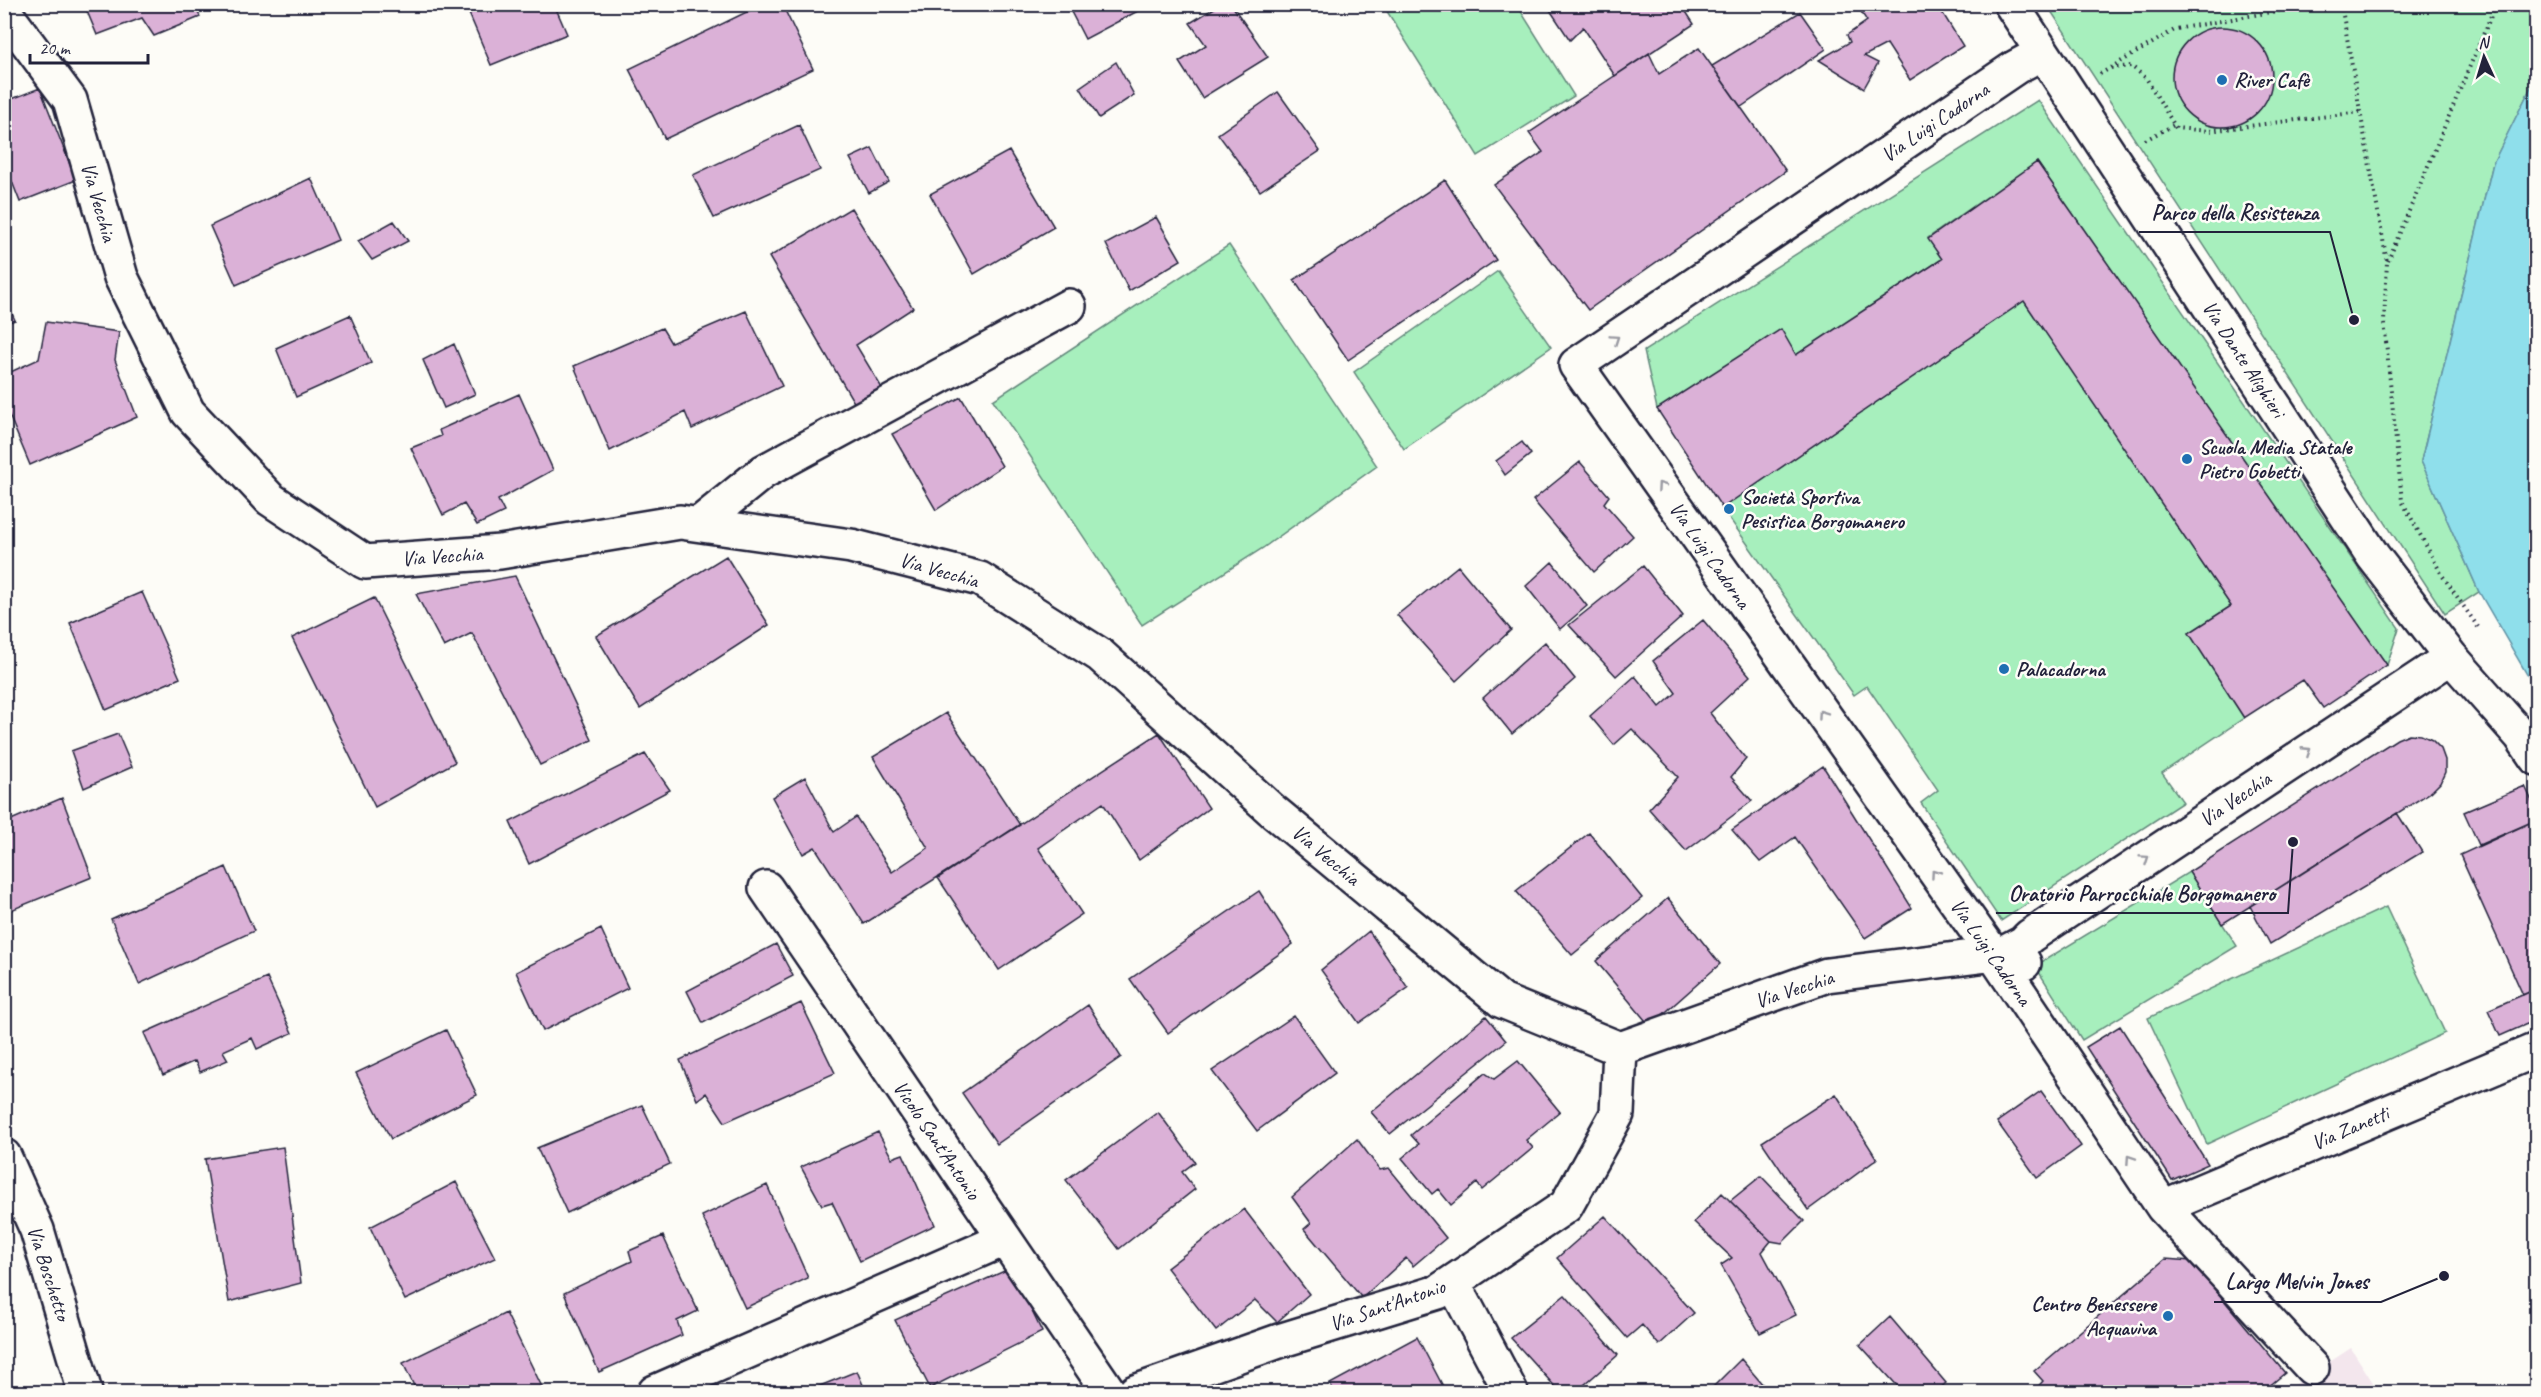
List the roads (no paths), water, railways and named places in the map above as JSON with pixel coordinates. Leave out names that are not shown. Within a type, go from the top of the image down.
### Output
[{"type":"street","name":"Via Dante Alighieri","points":[[2011,4],[2373,556],[2451,657],[2521,736],[2536,758]]},
{"type":"street","name":"Via Vecchia","points":[[4,11],[70,100],[121,277],[188,412],[270,499],[365,562],[500,552],[680,522],[850,546],[980,579],[1100,655],[1274,812],[1502,1001],[1620,1049],[1827,975],[2007,950],[2451,657]]},
{"type":"street","name":"Via Luigi Cadorna","points":[[2007,950],[1576,365],[2016,67],[2042,53]]},
{"type":"street","points":[[699,524],[763,472],[1069,306]]},
{"type":"street","name":"Vicolo Sant'Antonio","points":[[766,888],[1109,1392]]},
{"type":"street","points":[[2007,950],[2019,951],[2021,959],[2057,1016],[2058,1051],[2163,1207],[2312,1368]]},
{"type":"street","name":"Via Sant'Antonio","points":[[1135,1392],[1279,1341],[1438,1292],[1566,1206],[1617,1114],[1620,1049]]},
{"type":"street","name":"Via Zanetti","points":[[2163,1207],[2449,1099],[2536,1050]]},
{"type":"street","name":"Via Boschetto","points":[[4,1156],[37,1230],[85,1392]]},
{"type":"street","points":[[656,1392],[1005,1239]]},
{"type":"street","points":[[1453,1282],[1510,1392]]},
{"type":"water","points":[[2536,77],[2536,690],[2479,592],[2421,461],[2493,163]]},
{"type":"place","name":"River Cafè","points":[[2222,80]]},
{"type":"place","name":"Parco della Resistenza","points":[[2354,320]]},
{"type":"place","name":"Scuola Media Statale Pietro Gobetti","points":[[2187,459]]},
{"type":"place","name":"Società Sportiva Pesistica Borgomanero","points":[[1729,509]]},
{"type":"place","name":"Palacadorna","points":[[2004,669]]},
{"type":"place","name":"Oratorio Parrocchiale Borgomanero","points":[[2293,842]]},
{"type":"place","name":"Largo Melvin Jones","points":[[2444,1276]]},
{"type":"place","name":"Centro Benessere Acquaviva","points":[[2168,1316]]}]
